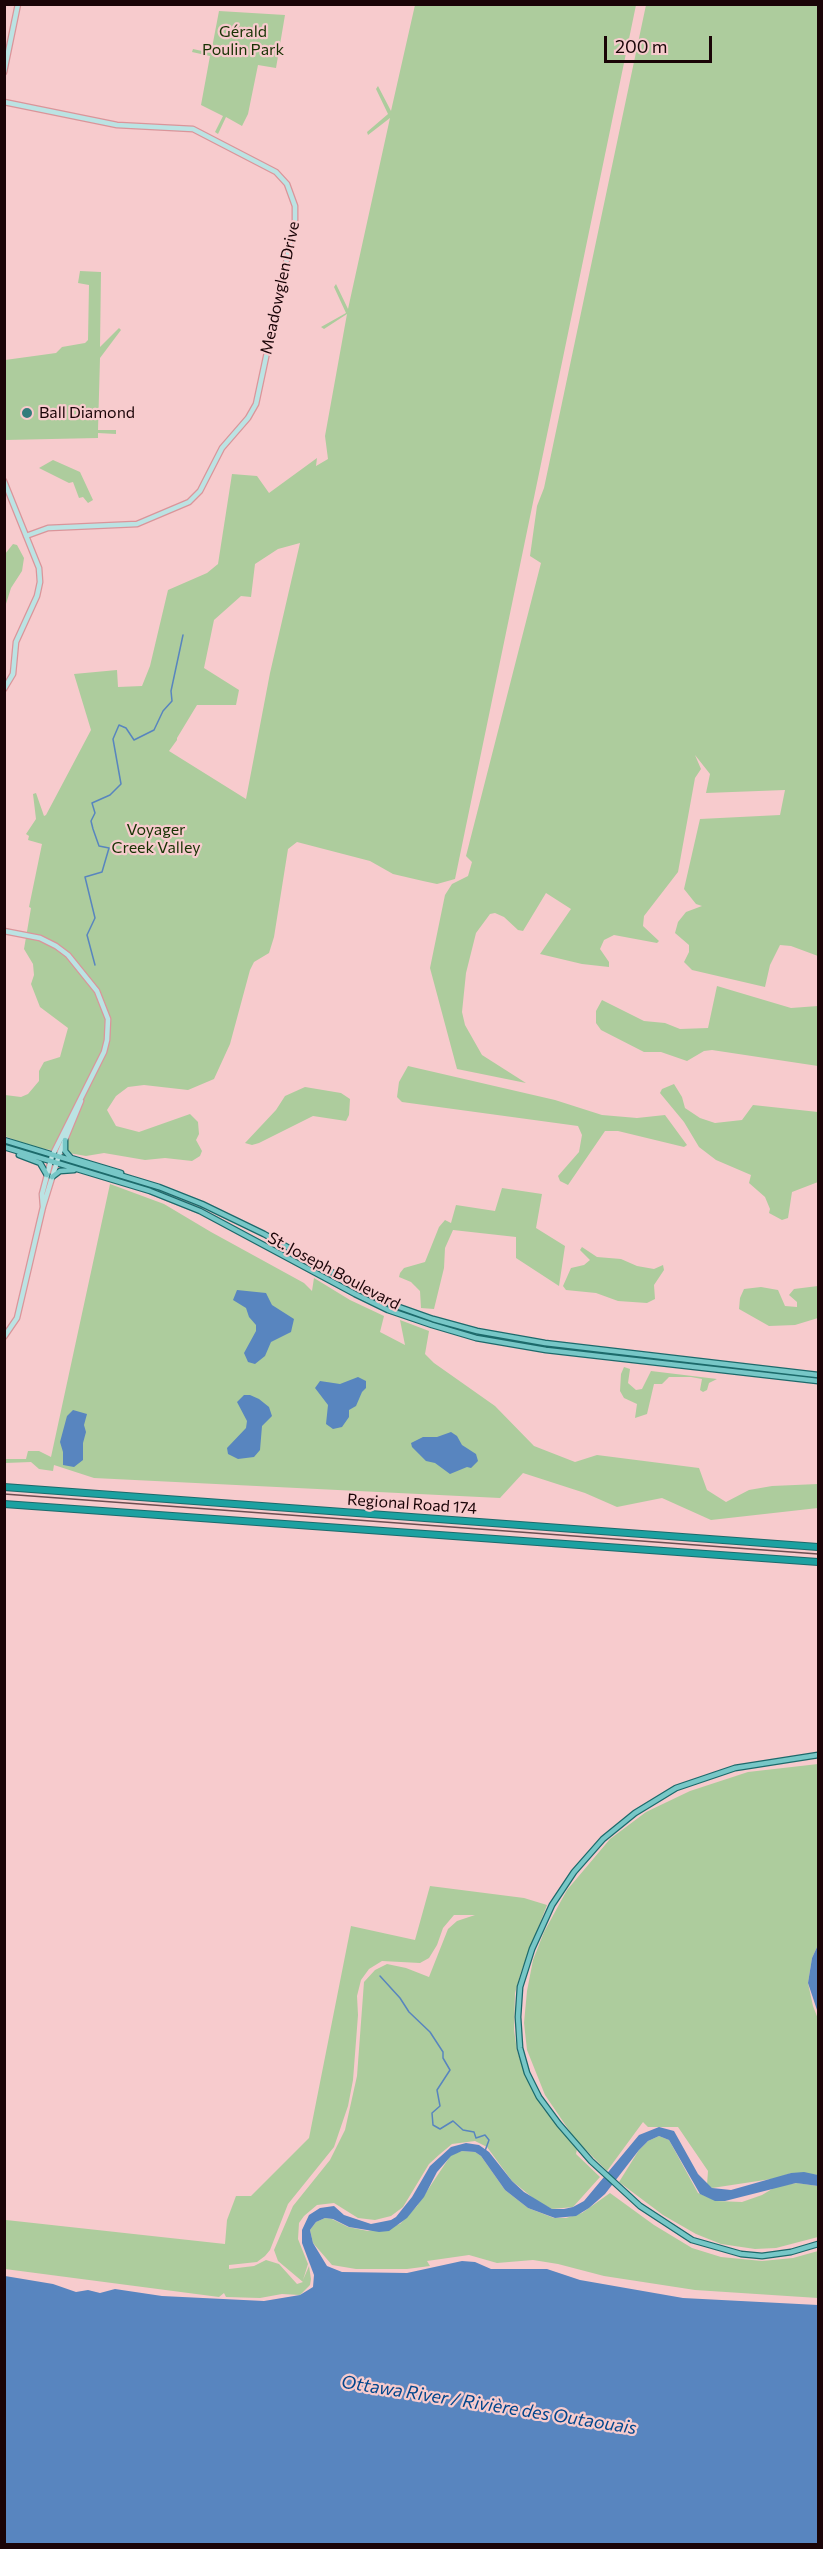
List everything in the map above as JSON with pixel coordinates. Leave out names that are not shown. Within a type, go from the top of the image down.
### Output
[{"type":"highway","name":"Regional Road 174","points":[[4,1487],[819,1547]]},
{"type":"highway","name":"Regional Road 174","points":[[4,1504],[819,1562]]},
{"type":"main road","name":"St. Joseph Boulevard","points":[[4,1140],[80,1170],[150,1191],[200,1211],[388,1310],[438,1327],[503,1343],[594,1356],[763,1373],[819,1375]]},
{"type":"main road","points":[[64,1140],[66,1153],[71,1158],[152,1182],[159,1187]]},
{"type":"main road","name":"St. Joseph Boulevard","points":[[4,1147],[159,1187],[202,1204],[264,1234],[386,1302],[433,1319],[504,1336],[819,1381]]},
{"type":"main road","points":[[12,1150],[40,1163],[49,1176],[62,1170],[80,1170]]},
{"type":"main road","points":[[503,1343],[504,1336]]},
{"type":"main road","points":[[594,1350],[594,1356]]},
{"type":"main road","points":[[819,1755],[735,1768],[676,1788],[635,1814],[603,1839],[574,1872],[552,1905],[532,1949],[520,1987],[518,2017],[520,2048],[527,2073],[539,2097],[591,2162],[640,2206],[692,2240],[741,2254],[762,2256],[791,2252],[819,2244]]},
{"type":"street","points":[[4,72],[18,4]]},
{"type":"street","name":"Meadowglen Drive","points":[[4,102],[117,125],[193,129],[276,172],[287,184],[296,206],[295,221],[256,404],[222,448],[200,491],[185,504],[137,524],[48,528],[26,536]]},
{"type":"street","points":[[4,481],[39,568],[40,582],[37,596],[16,642],[13,674],[4,689]]},
{"type":"street","points":[[4,931],[40,938],[62,949],[74,961],[101,998],[108,1019],[107,1040],[54,1160],[42,1194],[43,1207],[17,1318],[4,1337]]},
{"type":"street","points":[[54,1160],[87,1084]]},
{"type":"green space","name":"Voyager Creek Valley","points":[[415,5],[636,5],[455,879],[437,884],[393,874],[370,861],[297,842],[288,849],[274,937],[269,953],[254,962],[250,970],[230,1044],[214,1079],[188,1090],[144,1085],[128,1087],[116,1096],[107,1110],[116,1126],[139,1132],[190,1114],[198,1122],[199,1134],[196,1140],[202,1151],[200,1156],[192,1161],[165,1158],[145,1160],[104,1153],[86,1156],[39,1148],[17,1141],[5,1136],[5,1095],[21,1097],[28,1094],[39,1081],[39,1071],[44,1062],[60,1057],[68,1028],[40,1007],[31,984],[34,975],[33,964],[24,949],[31,908],[29,907],[42,844],[28,840],[29,836],[26,834],[36,819],[33,794],[36,793],[44,816],[46,815],[91,730],[74,674],[117,670],[118,687],[142,686],[150,666],[168,590],[207,573],[218,564],[232,474],[257,476],[269,493],[317,458],[316,466],[328,459],[325,436],[347,314],[324,329],[321,327],[346,313],[334,287],[336,284],[348,309],[390,118],[368,135],[367,132],[388,114],[376,89],[378,86],[391,111]],"holes":[[[300,543],[270,673],[246,799],[169,751],[197,705],[236,705],[239,690],[204,668],[214,620],[241,596],[251,597],[255,564],[278,549]]]},
{"type":"green space","points":[[646,5],[818,5],[818,956],[791,946],[780,945],[770,965],[765,987],[692,970],[684,962],[689,952],[689,945],[675,933],[678,922],[686,912],[702,906],[696,904],[684,889],[700,819],[780,815],[785,790],[706,793],[710,774],[695,755],[701,769],[695,778],[678,872],[644,916],[643,926],[659,941],[657,943],[614,935],[604,940],[600,949],[609,962],[609,967],[582,964],[540,954],[571,909],[546,893],[523,931],[518,930],[504,917],[495,913],[490,914],[476,933],[466,973],[462,1012],[465,1025],[482,1055],[526,1083],[457,1069],[430,968],[445,895],[452,884],[468,876],[472,862],[466,856],[541,563],[530,556],[537,506],[544,488]]},
{"type":"green space","name":"Gérald Poulin Park","points":[[219,11],[285,15],[276,68],[258,65],[248,114],[242,126],[226,117],[218,134],[215,132],[223,116],[201,105],[210,56],[192,52],[193,49],[211,53]]},
{"type":"green space","points":[[80,271],[101,272],[100,347],[119,328],[121,330],[100,358],[98,430],[116,430],[116,434],[98,433],[98,438],[5,440],[5,360],[56,353],[62,347],[85,343],[88,340],[89,285],[78,283]]},
{"type":"green space","points":[[53,460],[80,472],[93,500],[88,503],[83,497],[79,498],[73,482],[69,483],[39,468]]},
{"type":"green space","points":[[13,544],[17,545],[24,558],[22,571],[11,588],[5,607],[5,554]]},
{"type":"green space","points":[[717,986],[791,1008],[818,1006],[818,1066],[712,1050],[704,1051],[687,1061],[661,1052],[644,1052],[601,1030],[596,1023],[596,1011],[602,1000],[644,1021],[665,1023],[680,1029],[708,1028]]},
{"type":"green space","points":[[408,1066],[555,1100],[602,1115],[637,1118],[665,1115],[687,1145],[684,1147],[618,1131],[605,1131],[568,1185],[560,1181],[558,1176],[579,1152],[582,1135],[578,1126],[402,1102],[397,1097],[399,1082]]},
{"type":"green space","points":[[674,1084],[682,1097],[685,1108],[700,1118],[715,1123],[742,1120],[753,1105],[818,1112],[818,1182],[792,1192],[788,1218],[782,1220],[769,1213],[770,1209],[765,1197],[749,1183],[751,1175],[716,1160],[699,1147],[684,1122],[660,1093],[662,1089]]},
{"type":"green space","points":[[305,1087],[341,1093],[350,1099],[349,1115],[346,1121],[313,1116],[259,1143],[252,1145],[245,1143],[276,1110],[285,1096]]},
{"type":"green space","points":[[110,1184],[164,1204],[304,1283],[312,1291],[314,1278],[350,1300],[384,1316],[380,1332],[405,1345],[400,1320],[429,1331],[425,1354],[434,1363],[495,1406],[534,1446],[575,1462],[597,1455],[699,1468],[707,1490],[726,1502],[749,1490],[772,1486],[818,1484],[818,1508],[711,1520],[662,1498],[617,1507],[585,1493],[523,1473],[500,1498],[94,1478],[54,1465],[53,1471],[39,1469],[31,1462],[5,1463],[4,1459],[26,1459],[28,1451],[39,1451],[51,1457]]},
{"type":"green space","points":[[502,1188],[542,1194],[536,1228],[565,1246],[559,1286],[516,1258],[516,1237],[453,1230],[445,1248],[444,1268],[434,1309],[421,1308],[420,1291],[411,1282],[399,1277],[400,1273],[404,1268],[425,1262],[439,1227],[445,1220],[451,1223],[456,1205],[495,1211]]},
{"type":"green space","points":[[582,1247],[597,1257],[621,1259],[637,1266],[654,1269],[663,1265],[664,1270],[654,1285],[655,1299],[647,1303],[618,1301],[596,1293],[566,1290],[563,1286],[571,1268],[584,1265],[590,1260],[580,1250]]},
{"type":"green space","points":[[818,1286],[818,1318],[795,1325],[769,1326],[739,1309],[744,1289],[761,1287],[778,1290],[785,1306],[797,1307],[797,1302],[789,1295],[794,1289]]},
{"type":"green space","points":[[624,1367],[630,1369],[628,1383],[636,1390],[642,1389],[651,1371],[717,1379],[709,1383],[707,1390],[703,1392],[700,1390],[702,1379],[691,1377],[669,1377],[662,1384],[654,1384],[647,1414],[635,1418],[637,1404],[624,1398],[620,1391],[621,1374]]},
{"type":"green space","points":[[818,1764],[818,1945],[812,1958],[808,1983],[818,2019],[818,2175],[791,2173],[778,2178],[712,2188],[707,2185],[708,2171],[678,2127],[648,2127],[643,2122],[607,2171],[575,2139],[545,2095],[527,2050],[524,2023],[527,1991],[533,1960],[544,1932],[567,1890],[610,1839],[646,1812],[690,1791],[748,1772]]},
{"type":"green space","points":[[430,1886],[524,1898],[547,1905],[515,1993],[514,2030],[517,2051],[529,2084],[542,2107],[577,2149],[576,2154],[600,2177],[573,2207],[552,2209],[538,2202],[512,2181],[487,2147],[475,2141],[452,2144],[440,2154],[429,2164],[403,2207],[391,2216],[375,2220],[358,2218],[334,2203],[317,2205],[304,2216],[299,2223],[298,2239],[308,2264],[303,2280],[309,2266],[311,2279],[310,2285],[300,2295],[282,2294],[260,2298],[226,2297],[224,2293],[219,2297],[5,2269],[4,2216],[6,2220],[225,2244],[227,2220],[236,2196],[251,2196],[309,2138],[351,1926],[415,1940]],"holes":[[[454,1915],[475,1915],[457,1921],[448,1929],[429,1977],[387,1964],[375,1970],[364,1982],[357,2076],[345,2130],[330,2160],[293,2206],[274,2250],[278,2261],[303,2282],[297,2284],[279,2264],[266,2260],[254,2266],[229,2269],[229,2265],[257,2262],[265,2256],[270,2250],[288,2204],[334,2147],[348,2106],[353,2080],[358,2015],[357,1996],[361,1980],[369,1969],[382,1961],[420,1963],[429,1958],[443,1928]]]},
{"type":"green space","points":[[659,2136],[669,2140],[698,2193],[717,2201],[742,2202],[762,2195],[777,2186],[797,2183],[818,2186],[818,2237],[776,2248],[755,2249],[721,2244],[696,2234],[663,2215],[619,2182],[639,2150],[648,2141]]},
{"type":"green space","points":[[462,2151],[475,2152],[481,2156],[505,2190],[528,2208],[554,2218],[566,2218],[582,2213],[610,2193],[654,2225],[692,2248],[721,2257],[762,2261],[793,2258],[818,2251],[818,2298],[695,2290],[604,2276],[533,2260],[497,2263],[469,2255],[427,2261],[430,2266],[407,2269],[356,2269],[332,2265],[313,2243],[310,2230],[316,2222],[325,2218],[348,2227],[368,2231],[400,2224],[417,2206],[451,2155]]},
{"type":"water","points":[[237,1290],[266,1293],[272,1305],[294,1319],[291,1332],[271,1342],[265,1356],[255,1364],[248,1362],[244,1353],[256,1331],[256,1325],[249,1317],[246,1308],[233,1300]]},
{"type":"water","points":[[358,1377],[366,1381],[366,1388],[356,1406],[349,1410],[349,1417],[342,1427],[333,1429],[326,1424],[328,1405],[315,1388],[320,1381],[340,1384]]},
{"type":"water","points":[[244,1395],[259,1399],[269,1407],[272,1416],[262,1426],[260,1450],[254,1457],[238,1459],[228,1454],[227,1448],[246,1428],[247,1421],[237,1402]]},
{"type":"water","points":[[73,1410],[87,1414],[84,1425],[86,1432],[83,1443],[83,1460],[74,1467],[63,1465],[60,1442],[67,1416]]},
{"type":"water","points":[[451,1432],[457,1436],[462,1445],[476,1454],[478,1461],[471,1468],[467,1467],[450,1474],[435,1463],[426,1461],[411,1443],[423,1437],[437,1437]]},
{"type":"water","points":[[818,1945],[818,2013],[808,1983],[812,1958]]},
{"type":"water","name":"Ottawa River / Rivière des Outaouais","points":[[659,2127],[674,2131],[698,2174],[712,2188],[731,2190],[791,2173],[804,2172],[818,2175],[818,2186],[796,2183],[725,2201],[715,2201],[700,2194],[669,2140],[659,2136],[648,2141],[639,2150],[605,2194],[589,2208],[576,2216],[555,2218],[528,2208],[505,2190],[481,2156],[475,2152],[462,2151],[451,2156],[437,2172],[424,2197],[407,2218],[389,2231],[379,2232],[349,2227],[333,2219],[325,2218],[316,2222],[310,2230],[313,2243],[327,2266],[342,2272],[407,2273],[462,2261],[475,2262],[491,2269],[547,2269],[580,2280],[683,2298],[818,2305],[818,2544],[5,2544],[5,2276],[53,2284],[76,2292],[88,2290],[100,2293],[115,2289],[162,2296],[264,2301],[300,2295],[313,2287],[314,2275],[302,2243],[302,2230],[309,2215],[320,2208],[334,2206],[344,2215],[371,2224],[391,2220],[412,2197],[430,2166],[451,2147],[466,2143],[479,2145],[489,2152],[524,2192],[552,2209],[573,2207],[584,2201],[639,2135]]},
{"type":"waterway","points":[[95,965],[87,935],[95,918],[85,877],[102,872],[109,848],[99,846],[91,821],[95,813],[92,803],[110,795],[121,784],[113,739],[119,725],[126,728],[134,740],[154,730],[163,711],[172,701],[171,691],[183,635]]},
{"type":"waterway","points":[[380,1976],[409,2012],[430,2032],[443,2052],[443,2058],[450,2070],[437,2090],[440,2106],[432,2113],[433,2125],[440,2129],[453,2121],[463,2130],[474,2132],[476,2138],[485,2135],[489,2140],[485,2151]]},
{"type":"tram line","points":[[4,1494],[818,1554]]},
{"type":"place","name":"Ball Diamond","points":[[27,413]]}]
